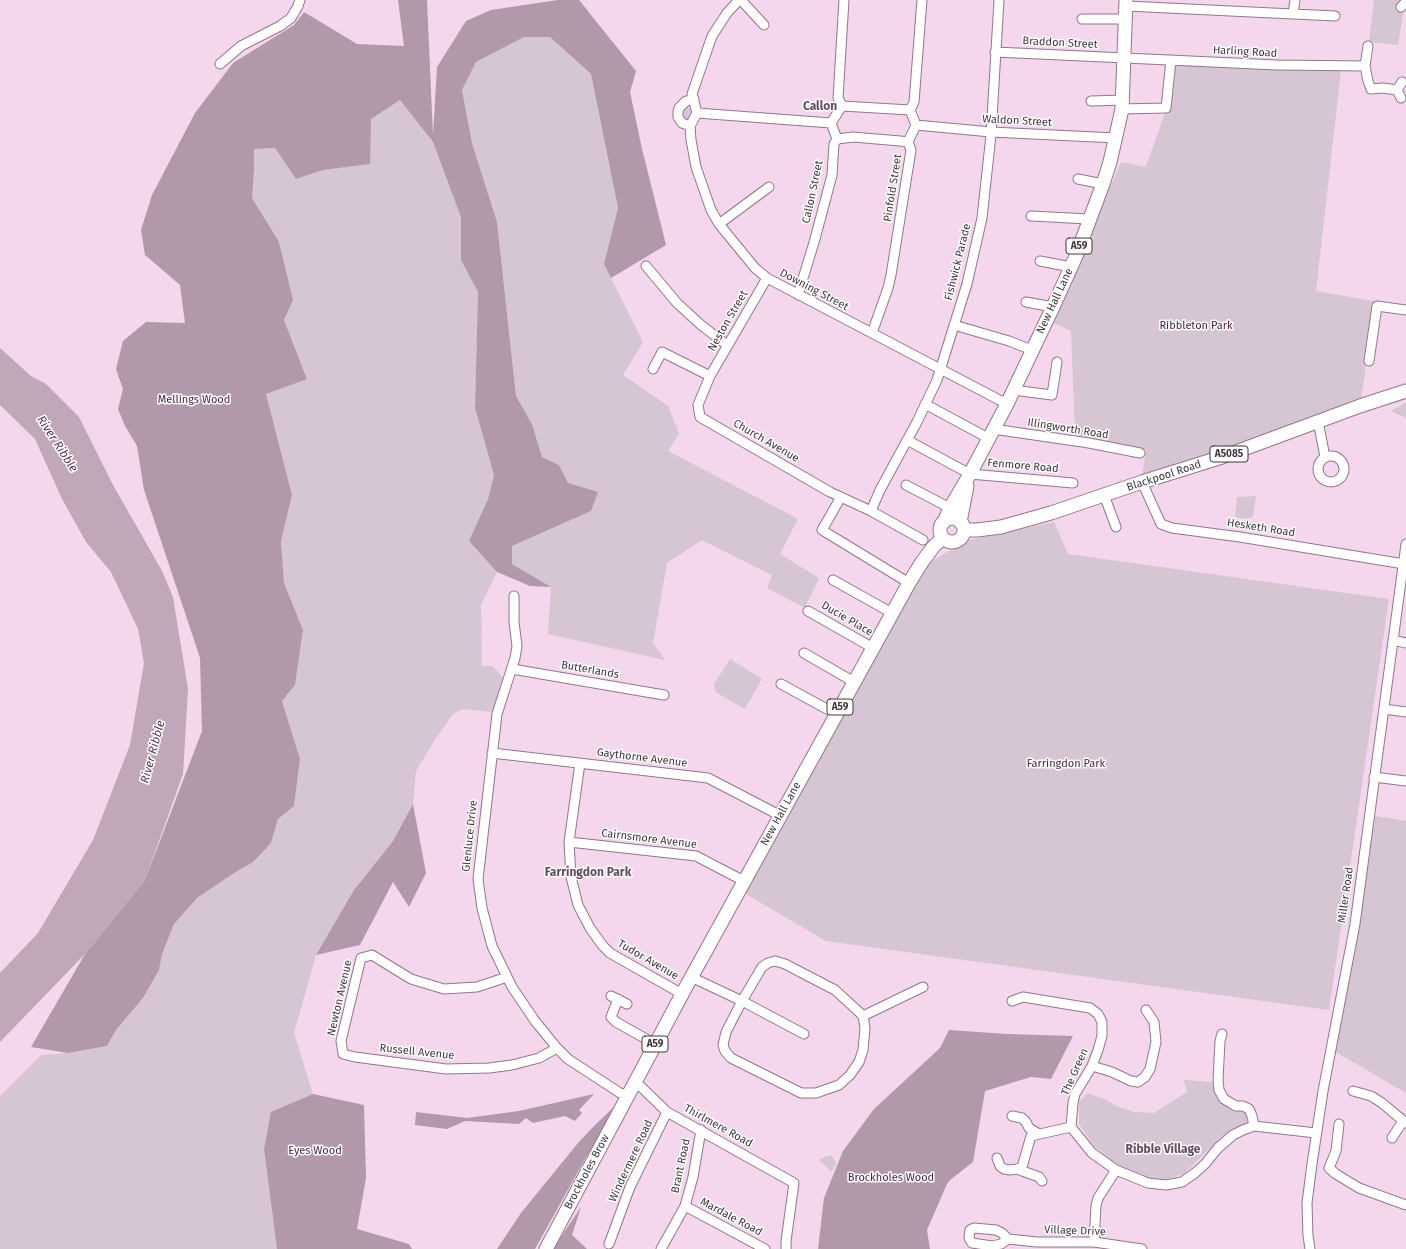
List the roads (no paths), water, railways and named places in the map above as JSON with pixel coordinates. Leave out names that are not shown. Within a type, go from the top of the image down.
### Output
[{"type":"highway","name":"New Hall Lane","points":[[955,520],[970,474],[1007,404],[1071,267],[1110,162],[1122,104],[1126,3]]},
{"type":"highway","name":"Blackpool Road","points":[[955,520],[977,530],[1000,527],[1051,514],[1142,482],[1222,457],[1318,421],[1406,391]]},
{"type":"highway","points":[[943,538],[949,542],[956,541],[961,537],[955,520]]},
{"type":"highway","name":"A59","points":[[943,538],[940,530],[955,520]]},
{"type":"highway","name":"New Hall Lane","points":[[628,1096],[691,977],[892,613],[922,562],[934,546],[943,538]]},
{"type":"highway","name":"Brockholes Brow","points":[[546,1249],[628,1096]]},
{"type":"street","points":[[220,64],[241,46],[280,26],[291,18],[300,0]]},
{"type":"street","points":[[694,99],[686,101],[679,108],[678,112],[678,117],[682,123],[690,126],[697,113],[694,99],[692,94],[712,36],[727,13],[740,0],[764,25]]},
{"type":"street","points":[[842,106],[838,98],[844,0]]},
{"type":"street","points":[[916,125],[910,110],[914,102],[922,0]]},
{"type":"street","name":"Fishwick Parade","points":[[870,511],[937,380],[967,284],[982,218],[991,132],[999,0]]},
{"type":"street","points":[[1293,14],[1295,0]]},
{"type":"street","points":[[1126,3],[1335,16]]},
{"type":"street","points":[[1082,19],[1125,19]]},
{"type":"street","points":[[1368,46],[1366,70],[1370,92],[1383,88],[1400,90]]},
{"type":"street","name":"Braddon Street","points":[[995,52],[1123,58]]},
{"type":"street","name":"Harling Road","points":[[1123,58],[1366,70]]},
{"type":"street","points":[[1091,101],[1166,108],[1171,60]]},
{"type":"street","points":[[842,106],[910,110]]},
{"type":"street","points":[[831,123],[842,106]]},
{"type":"street","points":[[697,113],[831,123]]},
{"type":"street","points":[[831,123],[837,139],[854,137],[908,142]]},
{"type":"street","name":"Waldon Street","points":[[916,125],[991,132],[1116,138]]},
{"type":"street","name":"Pinfold Street","points":[[872,333],[891,276],[911,150],[908,142],[916,125]]},
{"type":"street","name":"Downing Street","points":[[690,126],[696,167],[711,210],[719,224],[755,268],[766,278],[1007,404]]},
{"type":"street","name":"Callon Street","points":[[798,295],[832,175],[834,144],[837,139]]},
{"type":"street","points":[[1078,179],[1102,184]]},
{"type":"street","points":[[719,224],[769,187]]},
{"type":"street","points":[[1031,216],[1089,219]]},
{"type":"street","points":[[1040,261],[1071,267]]},
{"type":"street","points":[[646,266],[677,303],[701,325],[727,345]]},
{"type":"street","name":"Neston Street","points":[[710,376],[766,278]]},
{"type":"street","points":[[1026,302],[1053,307]]},
{"type":"street","points":[[1369,361],[1376,306],[1406,310]]},
{"type":"street","points":[[954,325],[1009,341],[1032,350]]},
{"type":"street","points":[[653,369],[662,352],[710,376]]},
{"type":"street","points":[[1013,390],[1052,395],[1057,362]]},
{"type":"street","name":"Church Avenue","points":[[710,376],[698,405],[700,417],[841,497],[923,540]]},
{"type":"street","points":[[926,404],[990,434]]},
{"type":"street","points":[[1318,421],[1325,457]]},
{"type":"street","name":"Illingworth Road","points":[[990,434],[1089,443],[1140,453]]},
{"type":"street","points":[[907,440],[970,474]]},
{"type":"street","name":"Fenmore Road","points":[[970,474],[1073,483]]},
{"type":"street","name":"Hesketh Road","points":[[1142,482],[1161,524],[1172,528],[1240,537],[1404,564]]},
{"type":"street","points":[[906,485],[955,520]]},
{"type":"street","points":[[1104,495],[1116,527]]},
{"type":"street","points":[[841,497],[822,530],[909,583]]},
{"type":"street","name":"Miller Road","points":[[1310,1249],[1307,1203],[1316,1133],[1355,924],[1406,544]]},
{"type":"street","points":[[833,580],[892,613]]},
{"type":"street","name":"Glenluce Drive","points":[[514,596],[514,622],[517,646],[512,668],[497,714],[478,879],[482,908],[492,946],[512,987],[535,1021],[568,1059],[620,1094],[628,1096]]},
{"type":"street","name":"Ducie Place","points":[[808,611],[873,648]]},
{"type":"street","points":[[1393,640],[1406,643]]},
{"type":"street","points":[[804,653],[854,682]]},
{"type":"street","name":"Butterlands","points":[[512,668],[664,695]]},
{"type":"street","points":[[781,684],[836,714]]},
{"type":"street","points":[[1384,709],[1406,712]]},
{"type":"street","name":"Gaythorne Avenue","points":[[492,753],[708,778],[781,816]]},
{"type":"street","name":"Tudor Avenue","points":[[580,763],[569,842],[571,877],[578,905],[590,928],[610,953],[682,994]]},
{"type":"street","points":[[1374,777],[1406,781]]},
{"type":"street","name":"Cairnsmore Avenue","points":[[569,842],[696,856],[744,881]]},
{"type":"street","name":"Newton Avenue","points":[[344,1054],[341,1041],[361,958],[372,955],[411,979],[444,989],[477,987],[507,977]]},
{"type":"street","points":[[775,961],[785,964],[835,990],[862,1016],[865,1028],[864,1050],[859,1062],[850,1075],[839,1085],[816,1093],[801,1093],[731,1058],[725,1051],[723,1045],[726,1032],[742,1002],[762,967],[775,961]]},
{"type":"street","points":[[691,977],[804,1034]]},
{"type":"street","points":[[862,1016],[923,987]]},
{"type":"street","name":"The Green","points":[[1012,1000],[1023,997],[1090,1008],[1098,1014],[1102,1022],[1102,1036],[1098,1050],[1092,1066],[1075,1094],[1071,1127]]},
{"type":"street","points":[[627,1004],[615,998],[611,1017],[616,1022],[655,1044]]},
{"type":"street","points":[[1092,1066],[1112,1072],[1131,1081],[1138,1082],[1146,1077],[1150,1069],[1156,1042],[1154,1022],[1146,1010]]},
{"type":"street","points":[[1222,1034],[1220,1041],[1218,1080],[1219,1090],[1224,1099],[1236,1106],[1243,1106],[1249,1109],[1254,1126]]},
{"type":"street","name":"Russell Avenue","points":[[344,1054],[355,1057],[446,1068],[489,1068],[512,1065],[539,1058],[557,1048]]},
{"type":"street","name":"Thirlmere Road","points":[[635,1081],[668,1112],[794,1183],[786,1249]]},
{"type":"street","points":[[1353,1091],[1371,1096],[1382,1103],[1404,1122],[1392,1138]]},
{"type":"street","name":"Windermere Road","points":[[609,1244],[630,1187],[668,1112]]},
{"type":"street","points":[[1012,1116],[1022,1118],[1029,1128],[1039,1134]]},
{"type":"street","points":[[1329,1168],[1336,1151],[1339,1124]]},
{"type":"street","points":[[997,1158],[1000,1166],[1004,1169],[1010,1170],[1022,1167],[1032,1136],[1071,1127],[1092,1153],[1116,1170],[1148,1183],[1166,1185],[1182,1182],[1205,1164],[1218,1148],[1233,1135],[1254,1126],[1316,1133]]},
{"type":"street","name":"Brant Road","points":[[661,1249],[685,1206],[696,1167],[701,1130]]},
{"type":"street","points":[[1312,1164],[1329,1168],[1336,1174],[1360,1188],[1406,1205]]},
{"type":"street","points":[[1017,1169],[1039,1177],[1042,1181]]},
{"type":"street","points":[[1094,1242],[1096,1206],[1098,1198],[1116,1170]]},
{"type":"street","name":"Mardale Road","points":[[685,1206],[765,1249]]},
{"type":"street","name":"Village Drive","points":[[1008,1239],[1080,1246],[1094,1242],[1142,1249]]},
{"type":"water","name":"River Ribble","points":[[0,348],[31,376],[46,384],[79,417],[113,485],[162,571],[173,597],[188,689],[183,774],[145,880],[85,954],[0,1042],[0,973],[38,933],[93,840],[130,745],[144,663],[138,629],[111,572],[86,542],[62,499],[35,439],[0,405]]},
{"type":"district","name":"Callon","points":[[820,107]]},
{"type":"district","name":"Farringdon Park","points":[[588,873]]},
{"type":"district","name":"Ribble Village","points":[[1163,1150]]},
{"type":"park label","name":"Ribbleton Park","points":[[1196,326]]},
{"type":"park label","name":"Mellings Wood","points":[[194,400]]},
{"type":"park label","name":"Eyes Wood","points":[[315,1151]]},
{"type":"park label","name":"Brockholes Wood","points":[[891,1178]]}]
